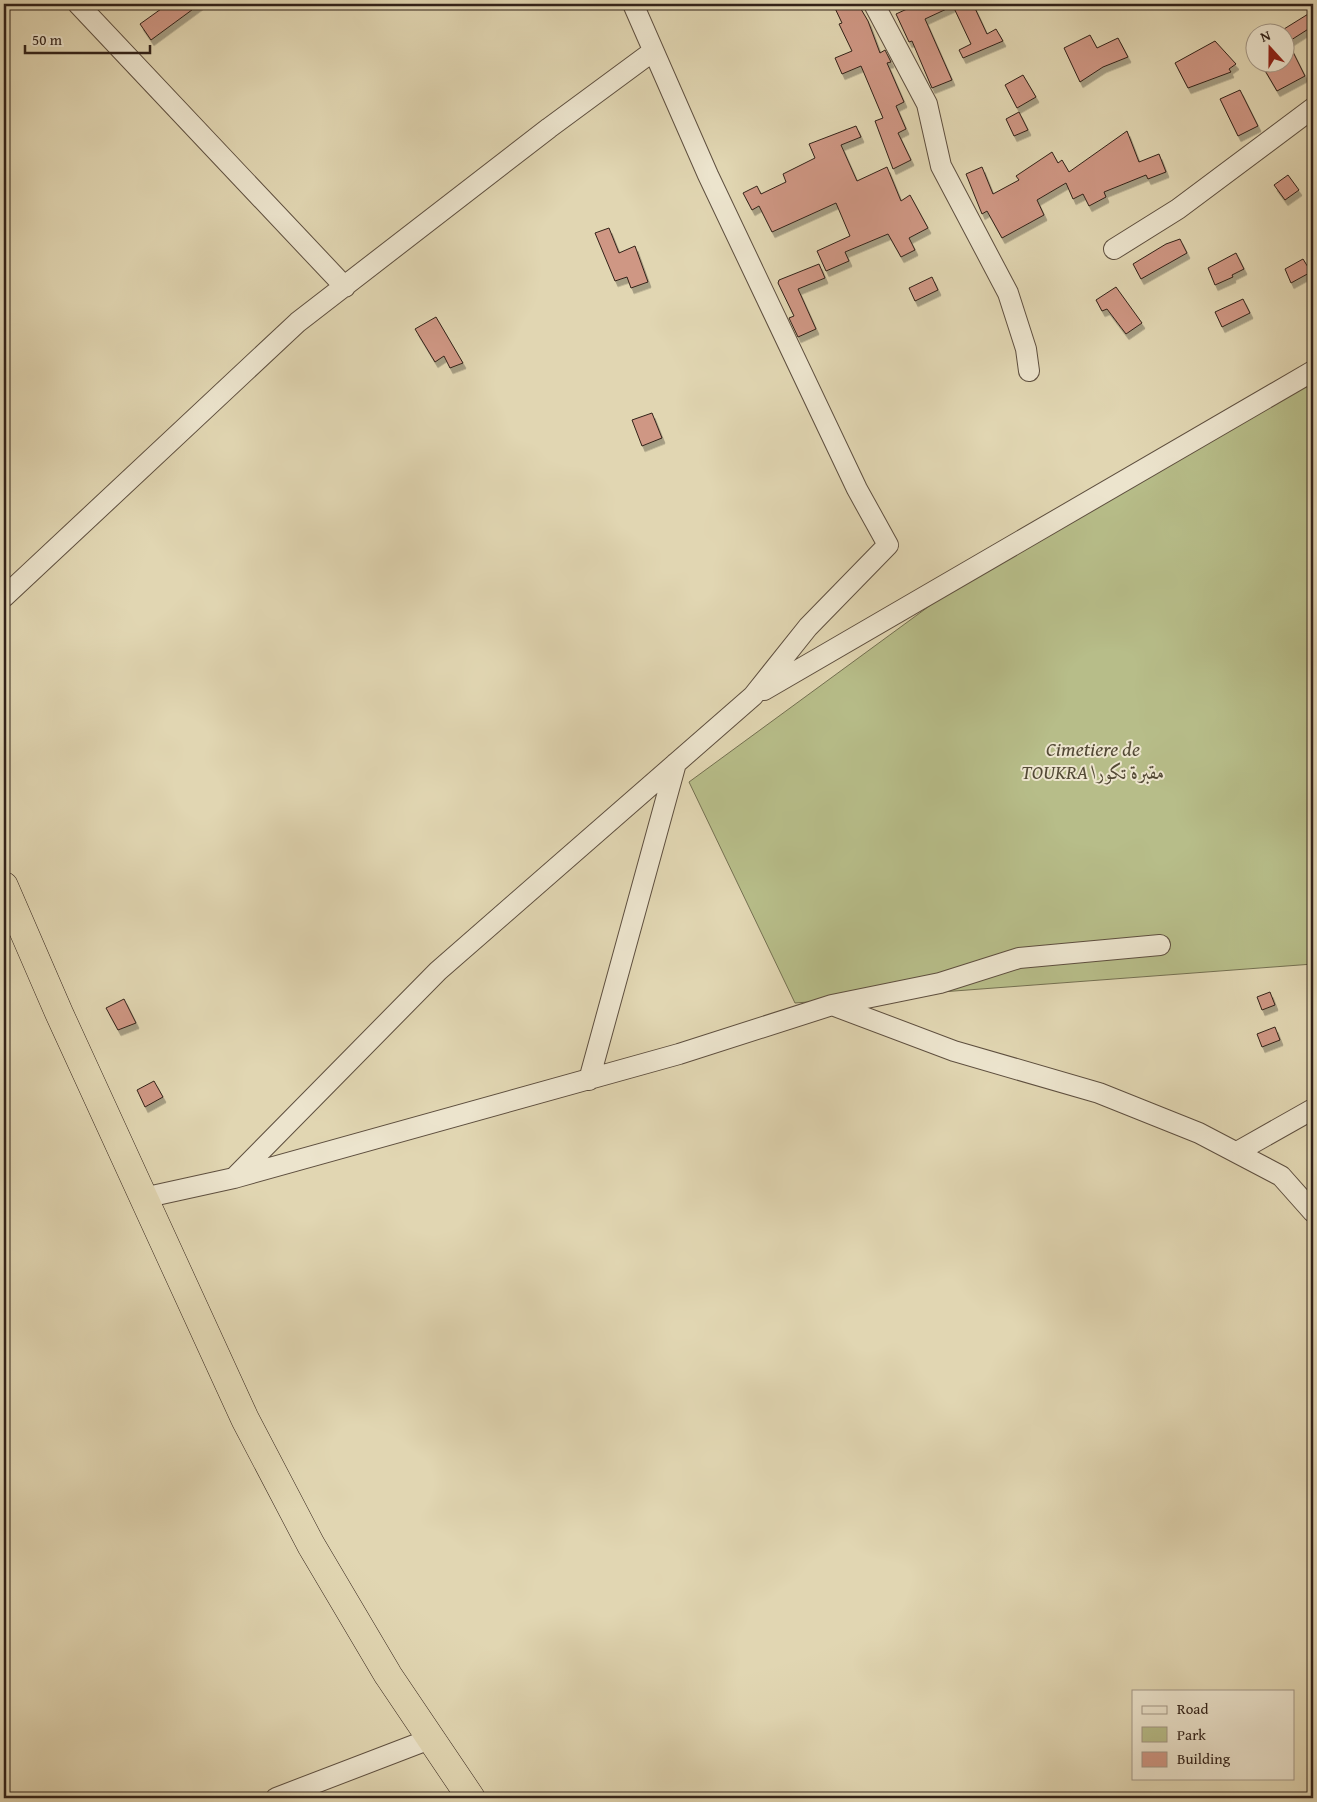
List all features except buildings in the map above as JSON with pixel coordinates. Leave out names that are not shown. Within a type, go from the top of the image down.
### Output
[{"type":"highway","points":[[4,886],[143,1198],[245,1419],[293,1511],[388,1676],[471,1798]]},
{"type":"street","points":[[234,1178],[438,971],[753,696],[808,628],[888,545],[857,489],[652,52],[632,4]]},
{"type":"street","points":[[874,4],[928,104],[941,166],[1008,293],[1026,349],[1030,370]]},
{"type":"street","points":[[83,5],[345,287]]},
{"type":"street","points":[[4,597],[298,322],[549,128],[652,52]]},
{"type":"street","points":[[1114,249],[1178,209],[1313,108]]},
{"type":"street","points":[[753,696],[1313,371]]},
{"type":"street","points":[[589,1080],[676,763]]},
{"type":"street","points":[[143,1198],[234,1178],[589,1080],[832,1006],[940,983],[1019,958],[1160,944]]},
{"type":"street","points":[[832,1006],[954,1051],[1099,1093],[1199,1133],[1282,1176],[1313,1212]]},
{"type":"street","points":[[1237,1152],[1313,1109]]},
{"type":"street","points":[[276,1798],[430,1740]]},
{"type":"green space","name":"Cimetiere de TOUKRA مقبرة تكورا","points":[[1313,371],[1313,964],[795,1003],[689,782],[1070,503]]}]
